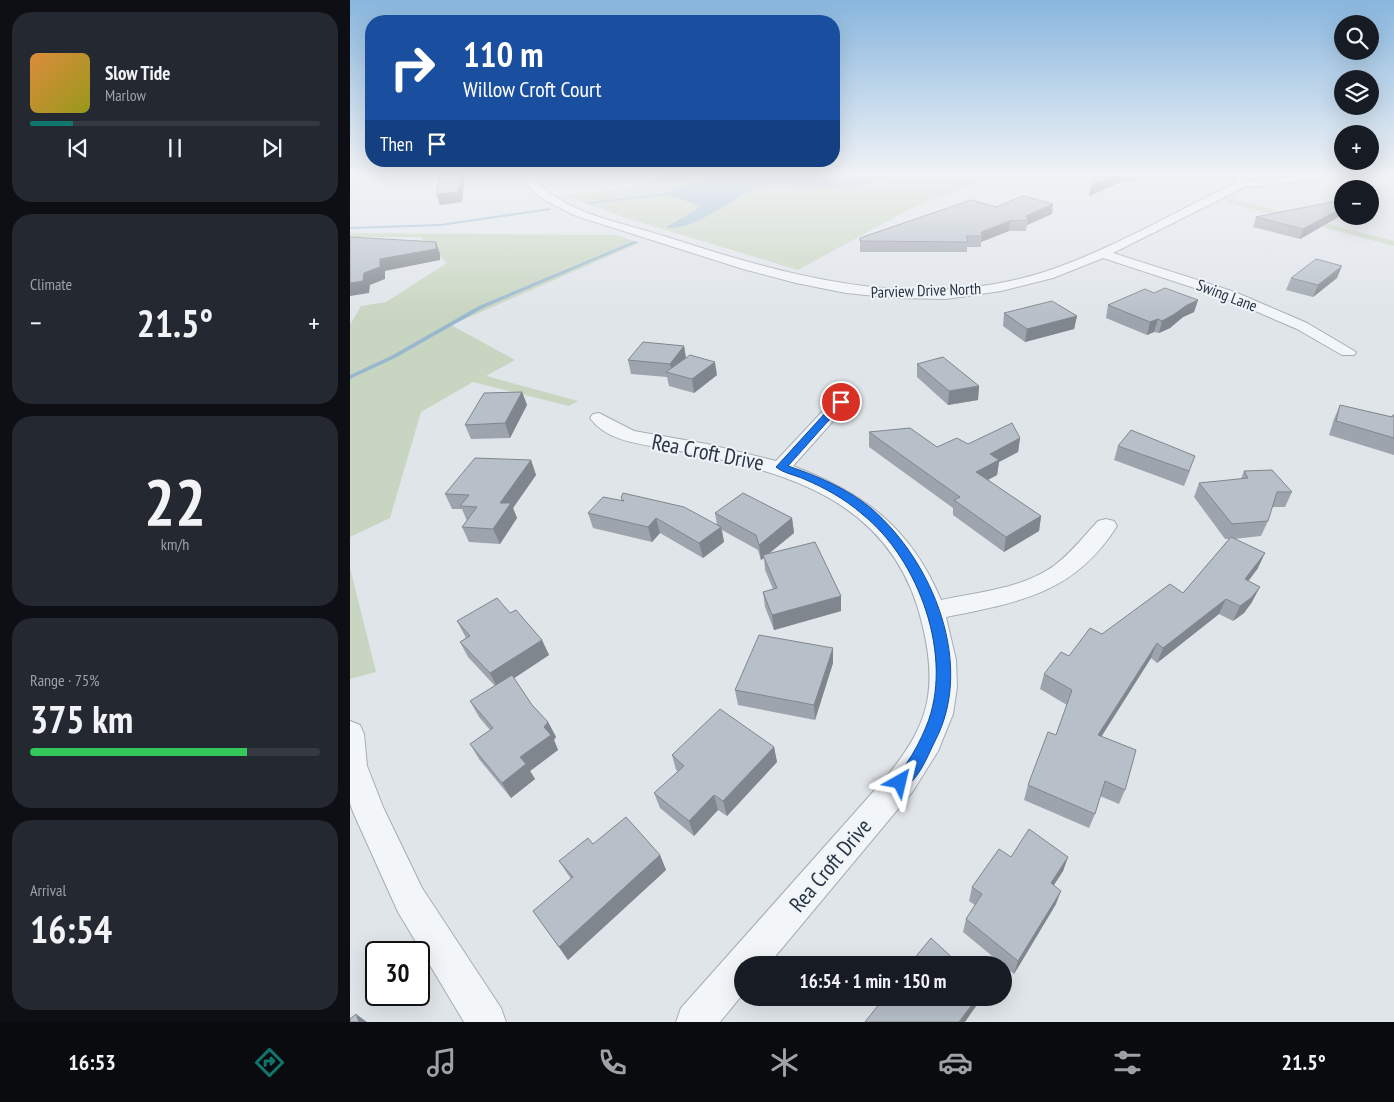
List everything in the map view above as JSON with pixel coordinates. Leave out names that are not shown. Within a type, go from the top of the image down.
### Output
[{"type":"street","name":"Parview Drive North","points":[[606,221],[711,256],[799,280],[870,293],[918,294],[999,287],[1048,275],[1100,253],[1163,221]]},
{"type":"street","name":"Swing Lane","points":[[1100,253],[1230,295],[1302,326],[1348,352]]},
{"type":"street","points":[[781,467],[841,402]]},
{"type":"street","name":"Rea Croft Drive","points":[[599,418],[608,426],[629,436],[781,467],[807,476],[839,492],[868,512],[899,547],[921,582],[933,611],[944,654],[945,672],[940,709],[934,729],[913,768],[752,956]]},
{"type":"street","points":[[933,611],[1028,590],[1054,577],[1065,569],[1106,526]]},
{"type":"street","points":[[350,734],[352,766],[377,830],[410,900],[487,1022]]},
{"type":"street","name":"Rea Croft Drive","points":[[695,1022],[734,976]]},
{"type":"green space","points":[[635,221],[888,221],[798,270]]},
{"type":"green space","points":[[1297,221],[1315,221],[1394,241],[1394,246]]},
{"type":"green space","points":[[350,233],[616,235],[639,243],[451,325],[515,360],[486,376],[578,401],[569,406],[473,382],[421,412],[390,518],[350,537],[350,325],[361,306],[386,302],[447,263],[420,237],[350,237]]},
{"type":"green space","points":[[350,568],[376,672],[350,679]]},
{"type":"water","points":[[677,221],[698,221],[674,228],[666,227]]},
{"type":"building","points":[[911,221],[1016,221],[981,232],[982,236],[966,236],[968,242],[860,241],[860,238]]},
{"type":"building","points":[[1270,221],[1318,221],[1303,229]]},
{"type":"building","points":[[350,237],[436,242],[436,249],[380,259],[380,267],[364,273],[363,281],[350,283]]},
{"type":"building","points":[[1316,259],[1342,266],[1318,285],[1291,278]]},
{"type":"building","points":[[1165,288],[1198,300],[1162,321],[1158,319],[1150,322],[1108,305],[1145,289],[1154,293]]},
{"type":"building","points":[[1052,301],[1077,316],[1027,329],[1004,313]]},
{"type":"building","points":[[643,342],[684,346],[670,364],[628,360]]},
{"type":"building","points":[[690,355],[715,362],[692,379],[666,372]]},
{"type":"building","points":[[943,357],[979,386],[949,391],[917,364]]},
{"type":"building","points":[[522,392],[505,423],[465,425],[484,393]]},
{"type":"building","points":[[1340,405],[1392,417],[1394,415],[1394,438],[1336,421]]},
{"type":"building","points":[[1012,423],[1020,438],[990,454],[999,460],[976,472],[1041,516],[1006,537],[954,500],[960,497],[869,432],[910,428],[937,447],[957,438],[968,444]]},
{"type":"building","points":[[1131,430],[1195,456],[1189,471],[1118,446]]},
{"type":"building","points":[[475,458],[531,460],[500,503],[511,503],[493,529],[462,527],[477,507],[460,506],[469,495],[445,494]]},
{"type":"building","points":[[1272,470],[1292,492],[1277,492],[1268,521],[1232,524],[1199,483],[1248,478],[1244,471]]},
{"type":"building","points":[[623,493],[684,507],[721,527],[699,543],[656,518],[648,527],[588,513],[603,497],[624,501],[621,498]]},
{"type":"building","points":[[743,493],[792,518],[759,545],[756,535],[715,513]]},
{"type":"building","points":[[1231,537],[1265,553],[1245,579],[1260,587],[1251,598],[1240,606],[1226,599],[1163,648],[1157,643],[1098,735],[1136,750],[1125,790],[1105,781],[1095,814],[1028,785],[1048,732],[1056,735],[1072,690],[1044,674],[1061,652],[1069,656],[1090,628],[1102,634],[1170,584],[1183,593]]},
{"type":"building","points":[[815,542],[841,596],[772,615],[763,592],[777,588],[763,555]]},
{"type":"building","points":[[497,598],[510,613],[516,610],[542,640],[490,673],[460,642],[470,636],[457,621]]},
{"type":"building","points":[[759,635],[833,648],[814,705],[735,690]]},
{"type":"building","points":[[512,675],[532,705],[548,722],[544,727],[551,735],[520,757],[526,764],[502,783],[470,744],[493,728],[470,701]]},
{"type":"building","points":[[720,709],[774,747],[723,801],[714,795],[689,821],[654,793],[684,766],[672,755]]},
{"type":"building","points":[[626,817],[660,855],[559,947],[533,911],[573,877],[559,861],[588,838],[593,844]]},
{"type":"building","points":[[1029,829],[1068,857],[1051,883],[1061,891],[1018,961],[966,919],[982,894],[972,887],[999,849],[1011,857]]},
{"type":"building","points":[[931,938],[950,956],[916,956]]},
{"type":"building","points":[[878,1006],[971,1006],[959,1022],[865,1022]]},
{"type":"building","points":[[356,1014],[359,1022],[350,1022],[350,1019]]},
{"type":"waterway","points":[[350,228],[440,225],[470,221]]},
{"type":"waterway","points":[[350,377],[393,357],[481,307],[636,242]]},
{"type":"route","points":[[841,402],[781,467],[807,476],[839,492],[868,512],[899,547],[921,582],[933,611],[944,654],[945,672],[940,709],[934,729],[913,768],[900,782]]}]
